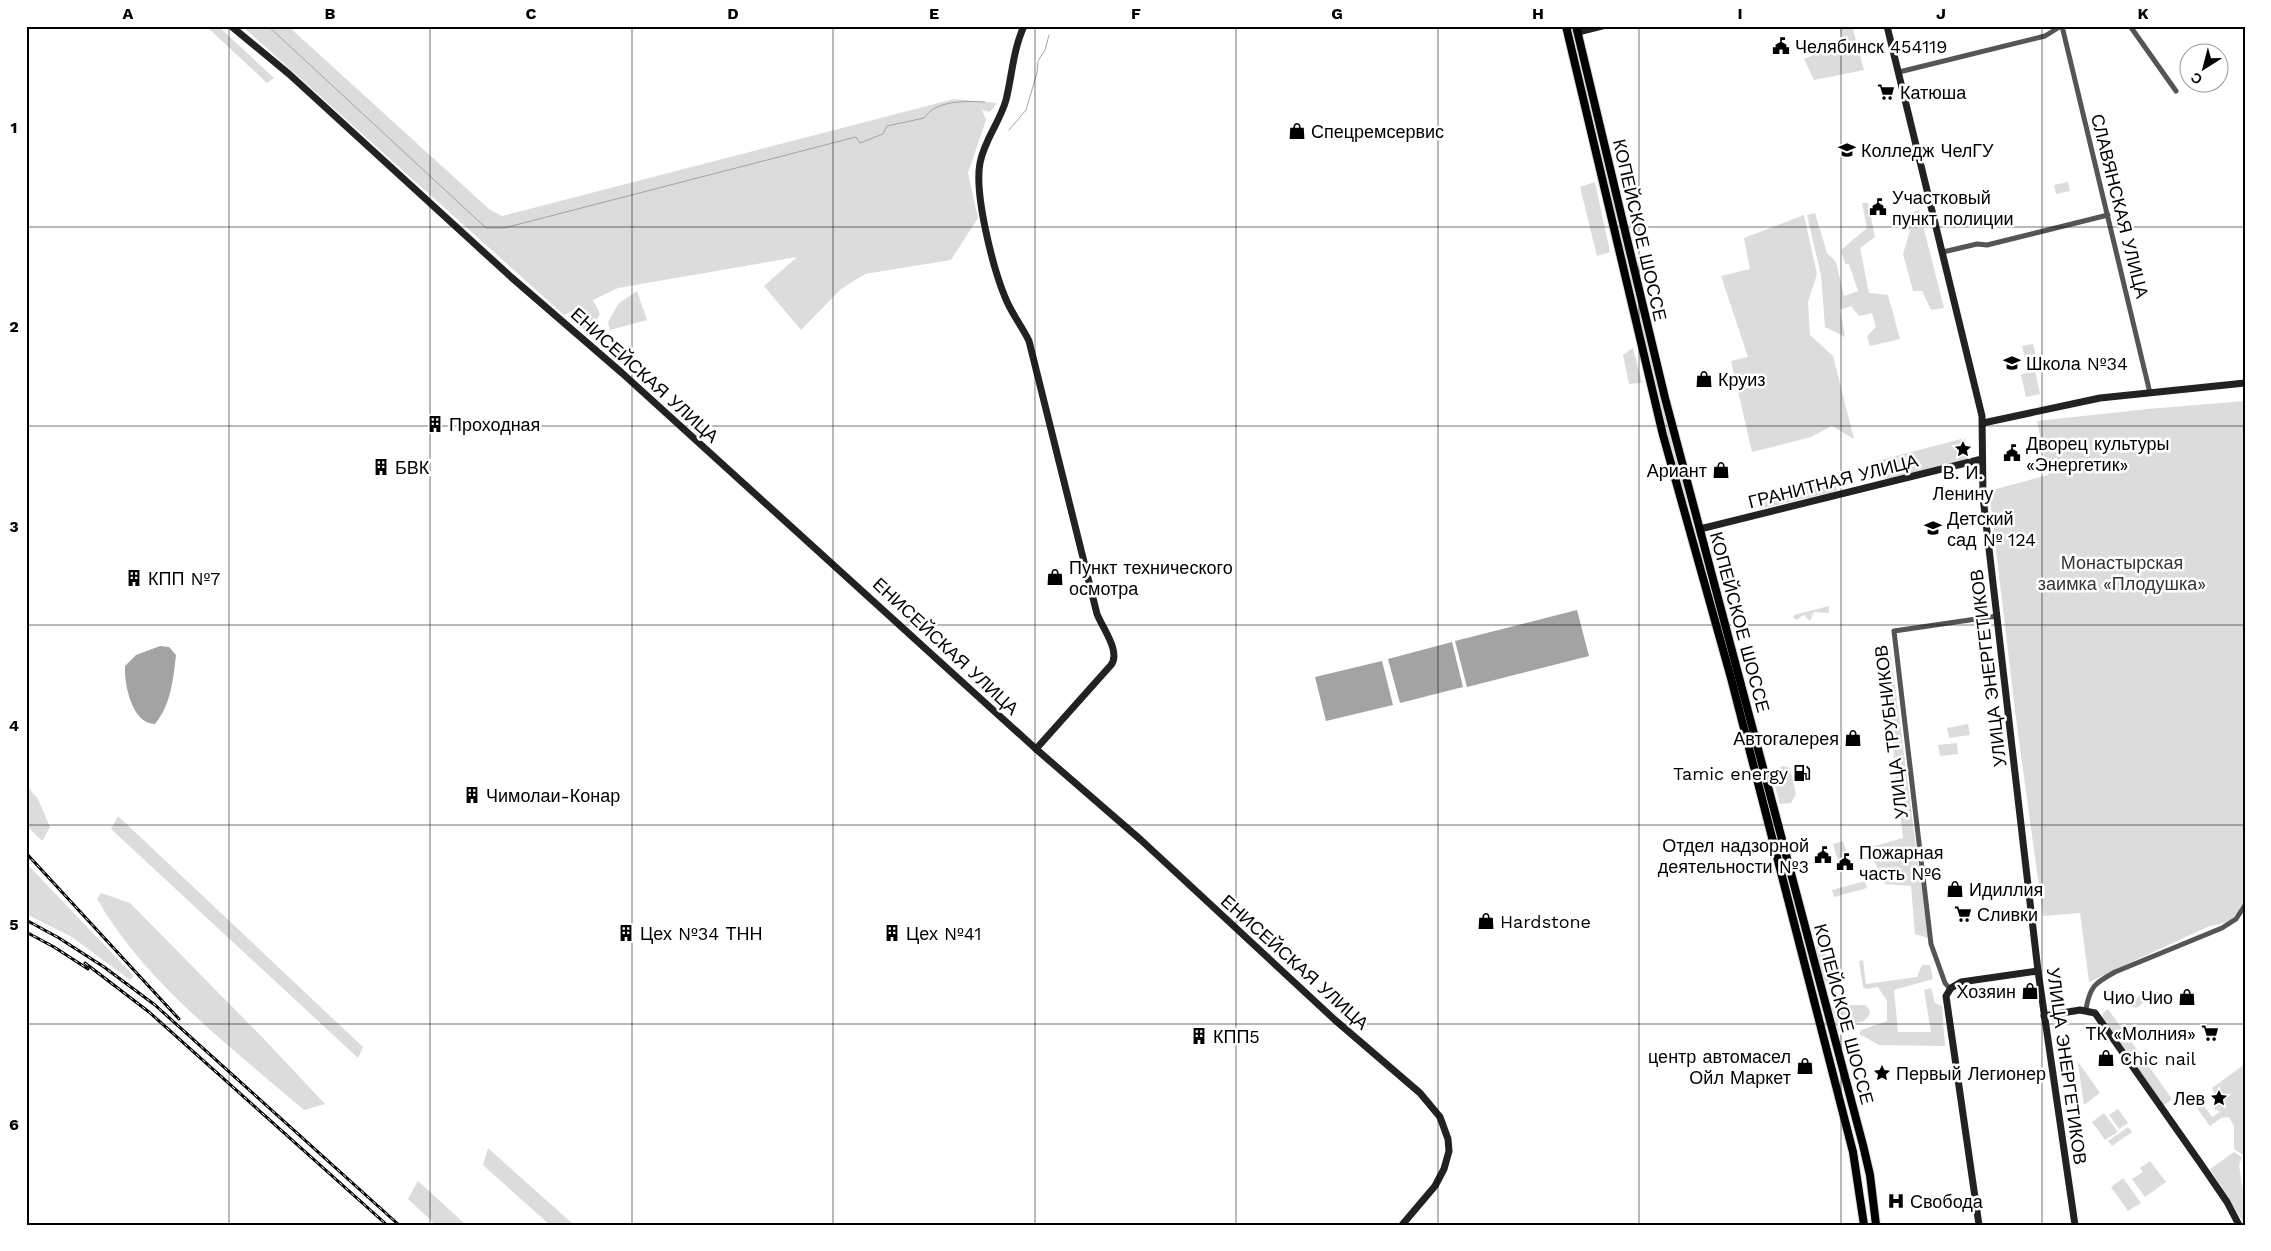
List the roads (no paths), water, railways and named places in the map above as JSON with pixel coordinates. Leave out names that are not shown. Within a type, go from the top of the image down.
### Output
[{"type":"main road","name":"КОПЕЙСКОЕ ШОССЕ","points":[[1566,26],[1663,435],[1770,831],[1853,1152],[1864,1225]]},
{"type":"main road","name":"КОПЕЙСКОЕ ШОССЕ","points":[[1577,29],[1664,398],[1863,1145],[1870,1175],[1876,1225]]},
{"type":"main road","name":"ГРАНИТНАЯ УЛИЦА","points":[[1690,531],[1700,529]]},
{"type":"main road","points":[[1770,831],[1779,828]]},
{"type":"main road","points":[[1778,862],[1788,860]]},
{"type":"street","name":"ЕНИСЕЙСКАЯ УЛИЦА","points":[[231,26],[289,74],[512,277],[622,373],[1036,749],[1141,840],[1286,975],[1434,1108],[1442,1122],[1448,1139],[1447,1160],[1435,1186],[1402,1225]]},
{"type":"street","points":[[1024,26],[1018,39],[1006,102],[984,147],[978,179],[987,227],[1004,296],[1028,341],[1097,614],[1115,652],[1111,666],[1036,749]]},
{"type":"street","points":[[1577,29],[1602,26]]},
{"type":"street","name":"УЛИЦА ЭНЕРГЕТИКОВ","points":[[1887,26],[1944,252],[1983,423],[1983,497],[2038,971],[2075,1225]]},
{"type":"street","points":[[1899,72],[2045,36],[2061,26]]},
{"type":"street","name":"СЛАВЯНСКАЯ УЛИЦА","points":[[2061,26],[2150,393]]},
{"type":"street","points":[[2130,26],[2176,91]]},
{"type":"street","points":[[1944,252],[1977,244],[1987,245],[2108,215]]},
{"type":"street","points":[[1983,423],[2100,398],[2245,383]]},
{"type":"street","name":"ГРАНИТНАЯ УЛИЦА","points":[[1700,529],[1982,459]]},
{"type":"street","name":"УЛИЦА ТРУБНИКОВ","points":[[1950,989],[1945,984],[1931,944],[1894,631],[1997,616]]},
{"type":"street","points":[[2086,1009],[2092,988],[2101,980],[2130,965],[2222,928],[2236,919],[2245,905]]},
{"type":"street","points":[[1979,1225],[1946,1004],[1950,989],[1961,982],[2038,971]]},
{"type":"street","points":[[2044,1016],[2086,1009],[2095,1013],[2218,1188],[2239,1225]]},
{"type":"waterway","points":[[268,26],[486,228],[504,228],[856,137],[860,143],[883,134],[887,126],[924,118],[929,112],[943,105],[960,102],[985,102]]},
{"type":"waterway","points":[[1009,130],[1026,110],[1037,73],[1038,61],[1045,50],[1049,35]]},
{"type":"railway","points":[[26,853],[179,1019]]},
{"type":"railway","points":[[26,920],[59,938],[104,967],[155,1005],[399,1225]]},
{"type":"railway","points":[[26,932],[88,969]]},
{"type":"railway","points":[[85,963],[149,1012],[387,1225]]},
{"type":"place","name":"Челябинск 454119","points":[[1781,46]]},
{"type":"place","name":"Катюша","points":[[1886,92]]},
{"type":"place","name":"Спецремсервис","points":[[1297,131]]},
{"type":"place","name":"Колледж ЧелГУ","points":[[1847,150]]},
{"type":"place","name":"Участковый пункт полиции","points":[[1878,207]]},
{"type":"place","name":"Школа №34","points":[[2012,363]]},
{"type":"place","name":"Круиз","points":[[1704,379]]},
{"type":"place","name":"Проходная","points":[[435,424]]},
{"type":"place","name":"В. И. Ленину","points":[[1963,449]]},
{"type":"place","name":"Дворец культуры «Энергетик»","points":[[2012,453]]},
{"type":"place","name":"БВК","points":[[381,467]]},
{"type":"place","name":"Ариант","points":[[1721,470]]},
{"type":"place","name":"Детский сад № 124","points":[[1933,528]]},
{"type":"place","name":"Пункт технического осмотра","points":[[1055,577]]},
{"type":"place","name":"КПП №7","points":[[134,578]]},
{"type":"place","name":"Автогалерея","points":[[1853,738]]},
{"type":"place","name":"Tamic energy","points":[[1802,773]]},
{"type":"place","name":"Чимолаи-Конар","points":[[472,795]]},
{"type":"place","name":"Отдел надзорной деятельности №3","points":[[1823,855]]},
{"type":"place","name":"Пожарная часть №6","points":[[1845,862]]},
{"type":"place","name":"Идиллия","points":[[1955,889]]},
{"type":"place","name":"Сливки","points":[[1963,914]]},
{"type":"place","name":"Hardstone","points":[[1486,921]]},
{"type":"place","name":"Цех №34 ТНН","points":[[626,933]]},
{"type":"place","name":"Цех №41","points":[[892,933]]},
{"type":"place","name":"Хозяин","points":[[2030,991]]},
{"type":"place","name":"Чио Чио","points":[[2187,997]]},
{"type":"place","name":"ТК «Молния»","points":[[2210,1033]]},
{"type":"place","name":"КПП5","points":[[1199,1036]]},
{"type":"place","name":"Chic nail","points":[[2106,1058]]},
{"type":"place","name":"центр автомасел Ойл Маркет","points":[[1805,1066]]},
{"type":"place","name":"Первый Легионер","points":[[1882,1073]]},
{"type":"place","name":"Лев","points":[[2219,1098]]},
{"type":"place","name":"Свобода","points":[[1896,1201]]},
{"type":"park label","name":"Монастырская заимка «Плодушка»","points":[[2122,572]]}]
